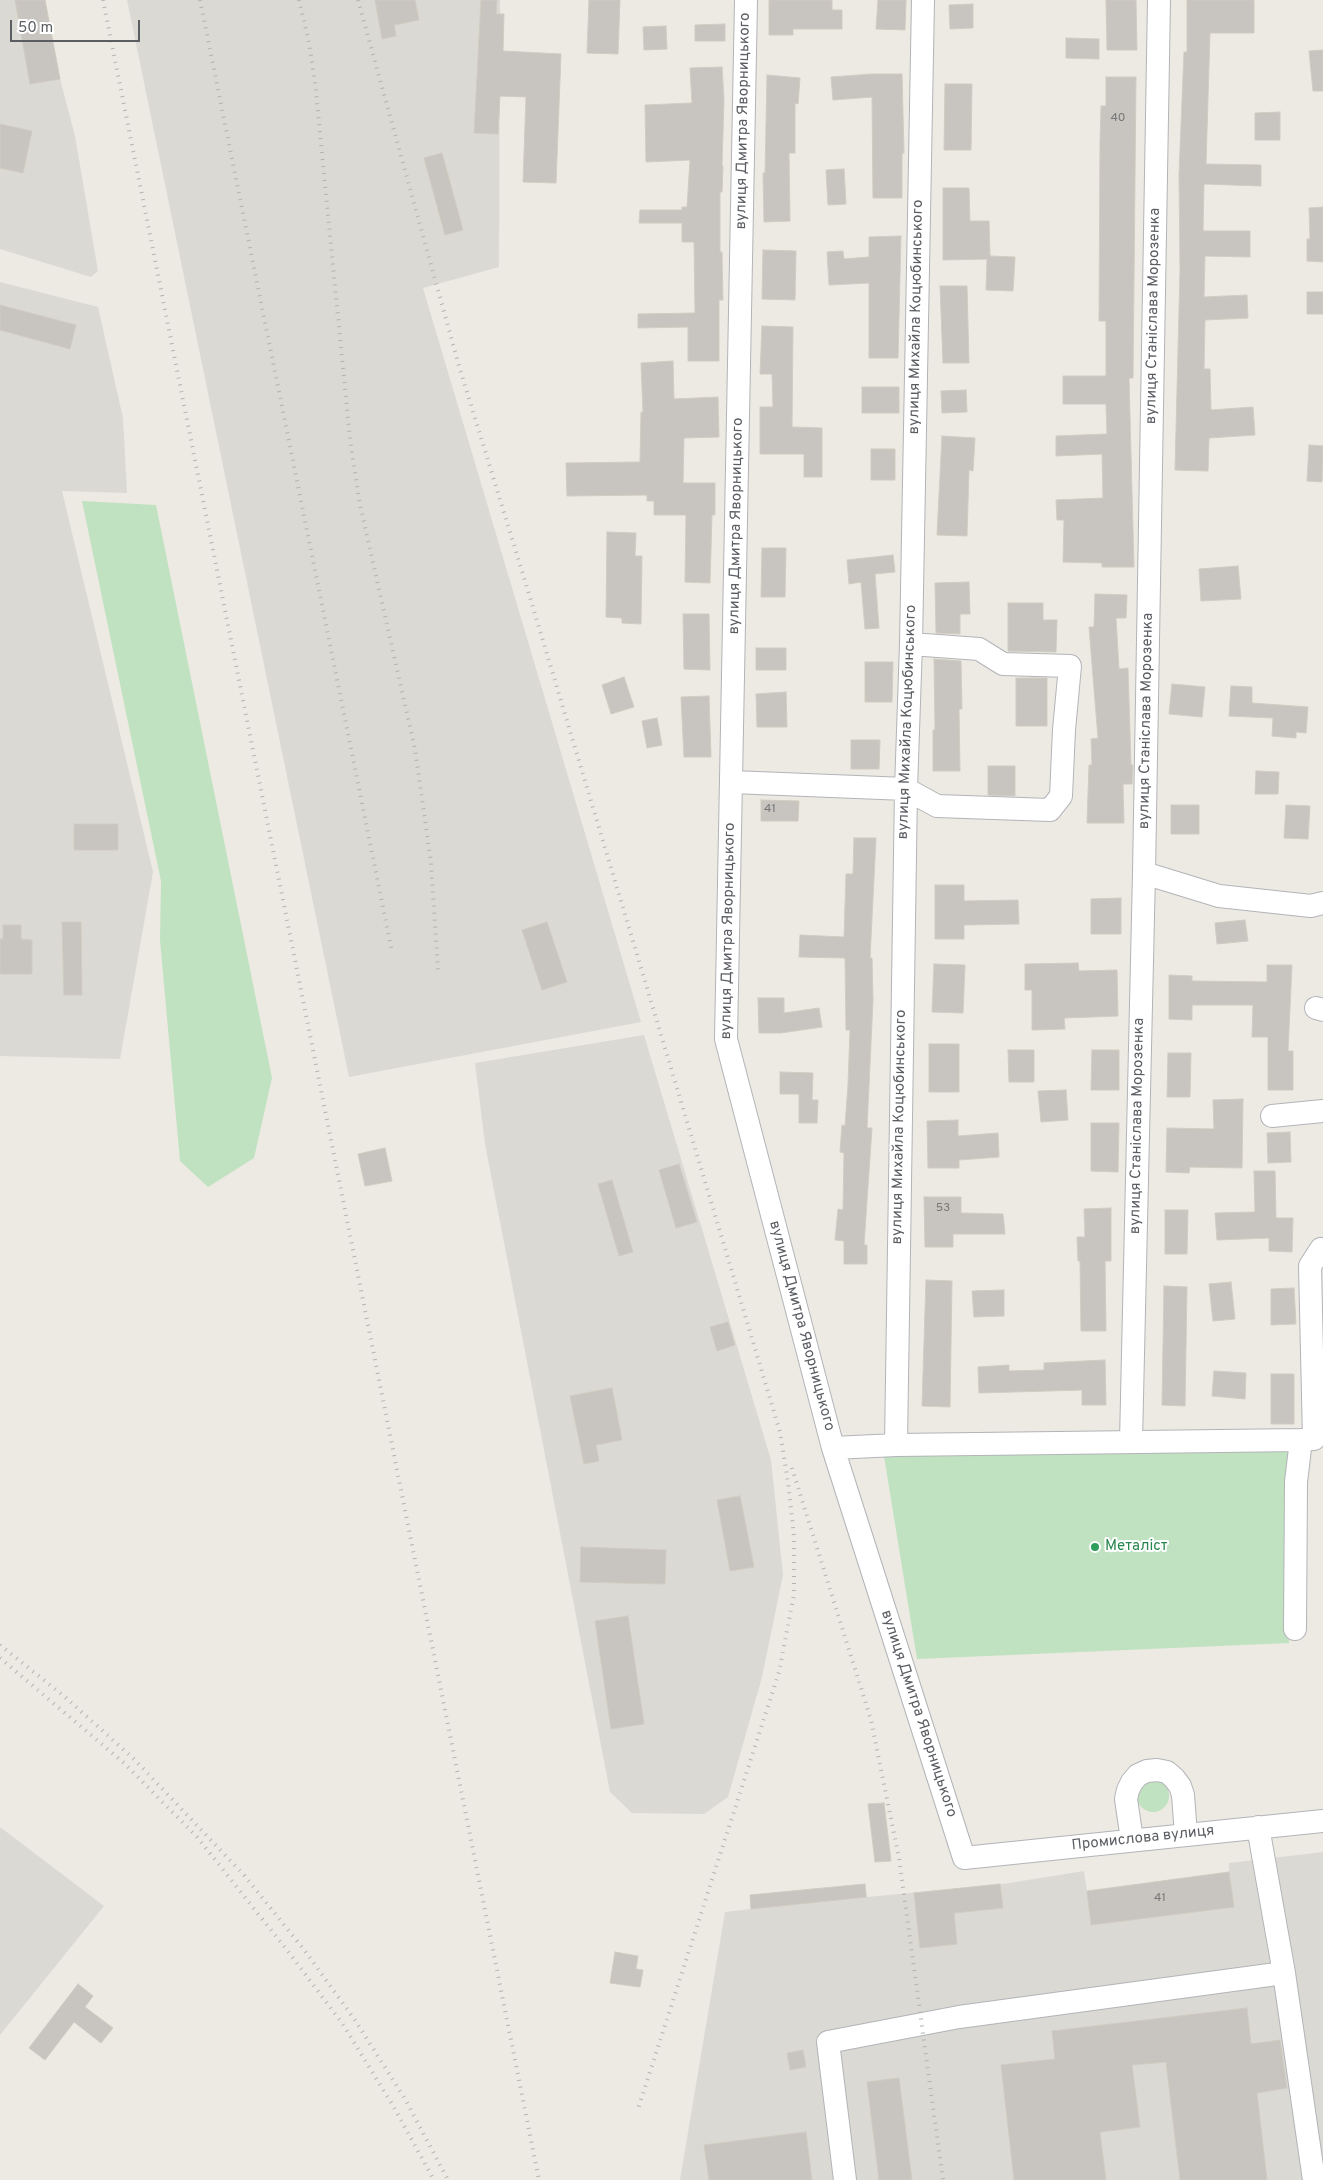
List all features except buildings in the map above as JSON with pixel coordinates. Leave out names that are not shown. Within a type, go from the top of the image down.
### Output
[{"type":"street","name":"вулиця Дмитра Яворницького","points":[[746,0],[726,1039],[834,1448],[964,1858]]},
{"type":"street","name":"вулиця Михайла Коцюбинського","points":[[896,1445],[906,789],[911,644],[923,0]]},
{"type":"street","name":"вулиця Станіслава Морозенка","points":[[1131,1442],[1144,873],[1159,0]]},
{"type":"street","points":[[732,782],[906,789],[937,806],[1050,810],[1061,796],[1064,730],[1070,666],[1003,664],[979,649],[911,644]]},
{"type":"street","points":[[1144,873],[1219,896],[1312,906],[1323,903]]},
{"type":"street","points":[[1272,1116],[1323,1111]]},
{"type":"street","points":[[834,1448],[896,1445],[1314,1439],[1310,1266],[1321,1249],[1323,1249]]},
{"type":"street","points":[[1295,1629],[1296,1482],[1301,1440]]},
{"type":"street","points":[[1132,1840],[1126,1798],[1128,1790],[1138,1775],[1147,1771],[1157,1770],[1166,1772],[1180,1786],[1183,1795],[1186,1835]]},
{"type":"street","name":"Промислова вулиця","points":[[964,1858],[1323,1821]]},
{"type":"street","points":[[1258,1827],[1284,1973],[1314,2180]]},
{"type":"street","points":[[845,2180],[828,2042],[959,2017],[1284,1973]]},
{"type":"shaded area","points":[[0,0],[45,0],[60,79],[75,136],[98,271],[91,277],[0,249]]},
{"type":"shaded area","points":[[127,0],[500,0],[499,267],[423,288],[641,1022],[349,1077]]},
{"type":"shaded area","points":[[0,282],[98,307],[123,418],[127,493],[62,491],[153,872],[120,1059],[0,1056]]},
{"type":"shaded area","points":[[644,1035],[771,1460],[783,1575],[762,1677],[728,1797],[704,1814],[632,1813],[610,1792],[485,1144],[475,1063]]},
{"type":"shaded area","points":[[0,1827],[104,1906],[0,2035]]},
{"type":"shaded area","points":[[1323,1852],[1323,2180],[680,2180],[725,1912],[751,1909],[750,1895],[865,1884],[867,1897],[1003,1884],[1084,1871],[1087,1891],[1229,1872],[1229,1863]]},
{"type":"green space","points":[[82,501],[156,505],[272,1078],[254,1158],[208,1187],[180,1161],[160,940],[161,881]]},
{"type":"green space","name":"Металіст","points":[[883,1450],[1292,1451],[1289,1643],[917,1659]]},
{"type":"green space","points":[[1153,1780],[1164,1785],[1169,1796],[1164,1807],[1153,1812],[1142,1807],[1137,1796],[1142,1785]]},
{"type":"railway","points":[[103,0],[539,2180]]},
{"type":"railway","points":[[200,0],[392,952]]},
{"type":"railway","points":[[299,0],[309,42],[315,82],[350,439],[360,505],[415,749],[431,863],[438,971]]},
{"type":"railway","points":[[358,0],[459,366],[780,1432],[788,1482],[794,1537],[794,1594],[779,1672],[638,2109]]},
{"type":"railway","points":[[792,1468],[871,1720],[899,1858],[943,2180]]},
{"type":"railway","points":[[0,1645],[65,1697],[134,1759],[244,1875],[305,1951],[355,2020],[405,2099],[448,2180]]},
{"type":"railway","points":[[0,1658],[124,1763],[197,1837],[342,2023],[392,2104],[434,2180]]},
{"type":"place","name":"Металіст","points":[[1095,1547]]}]
